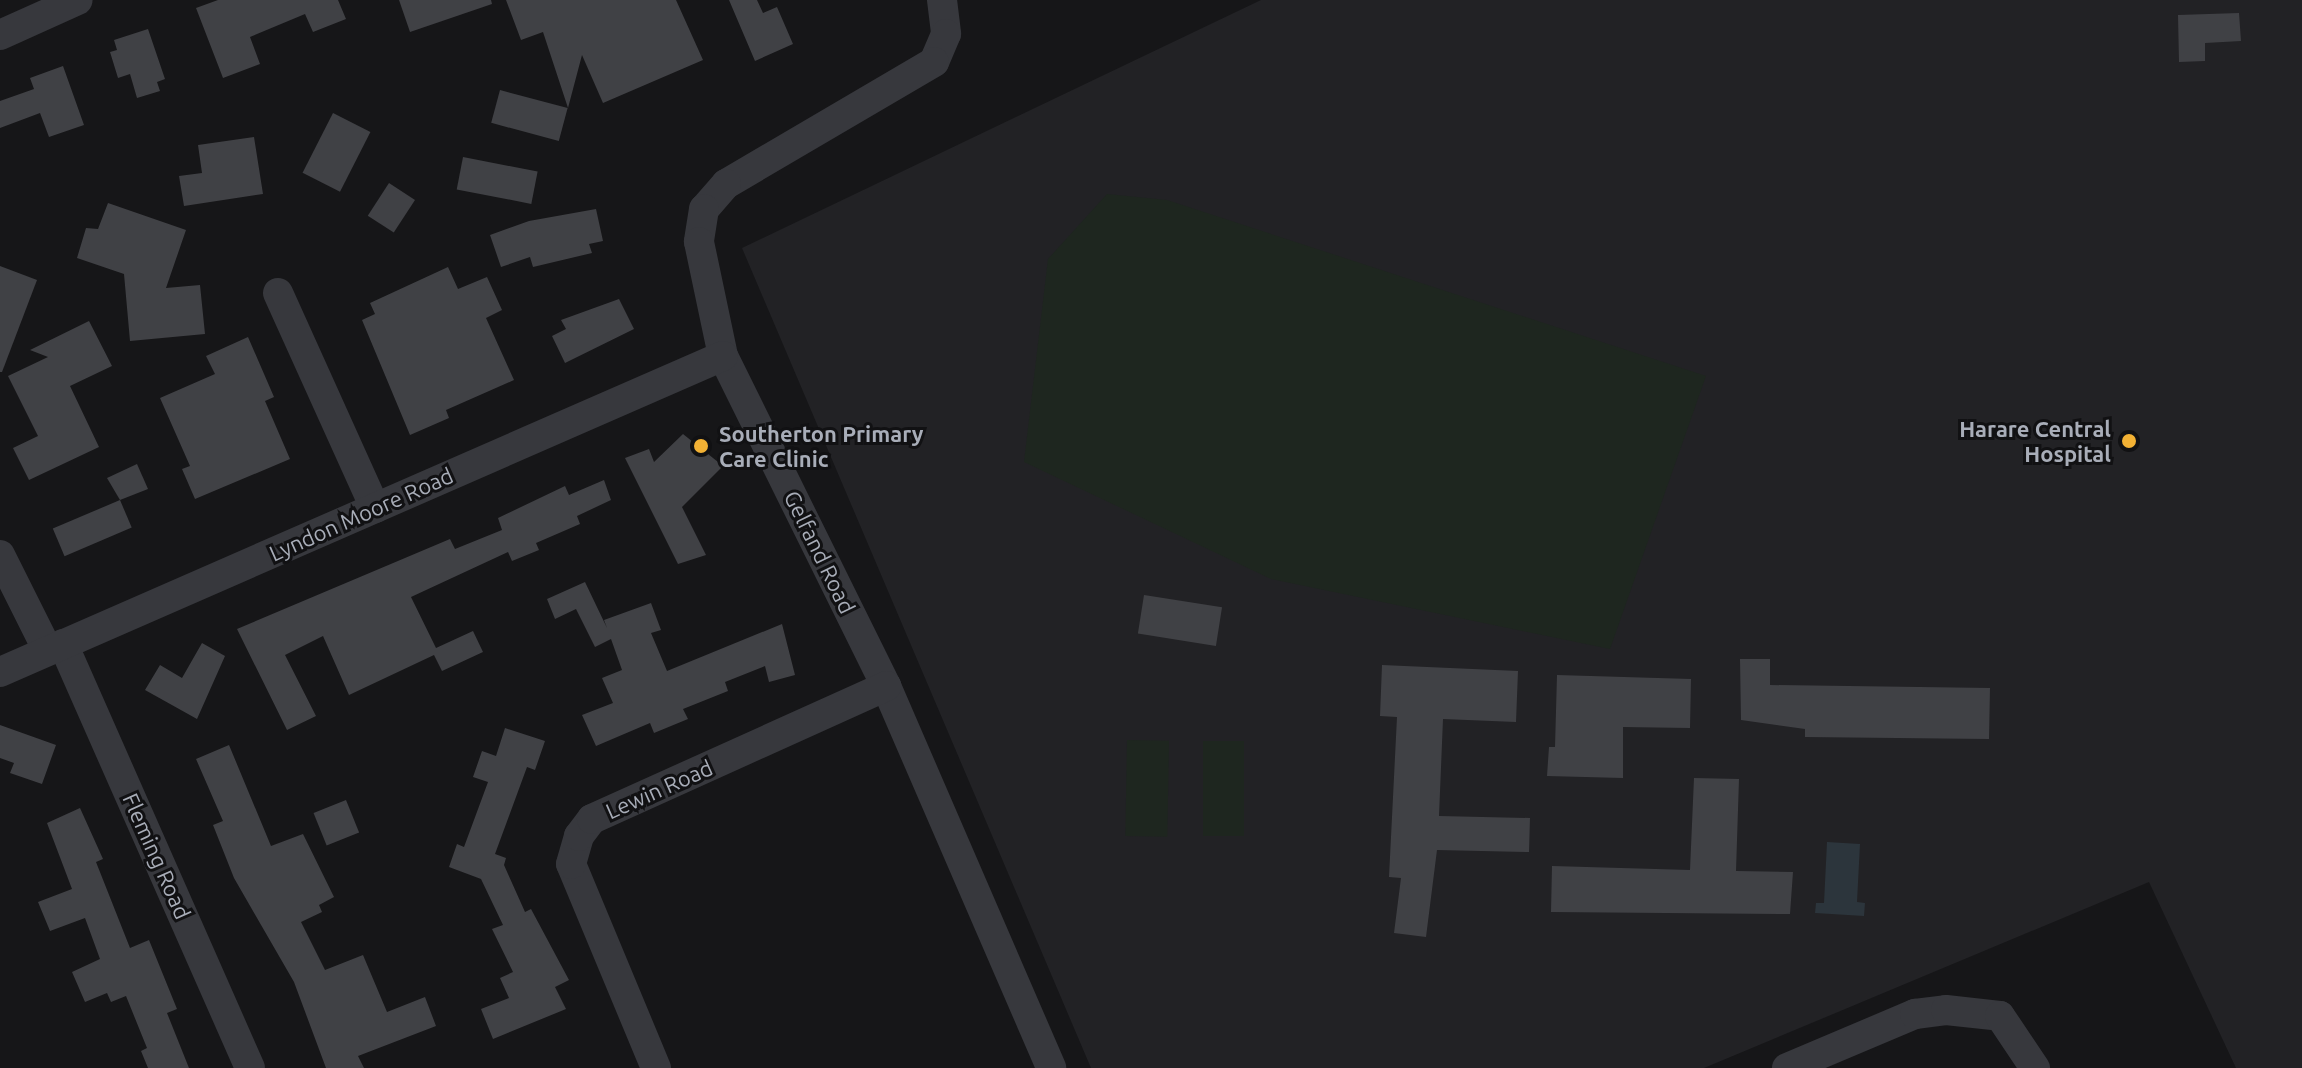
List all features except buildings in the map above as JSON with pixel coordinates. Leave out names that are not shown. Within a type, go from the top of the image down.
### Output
[{"type":"street","points":[[0,35],[78,0]]},
{"type":"street","name":"Gelfand Road","points":[[942,0],[946,34],[934,62],[726,184],[704,209],[699,242],[723,356],[886,686],[1051,1068]]},
{"type":"street","points":[[278,293],[375,508]]},
{"type":"street","name":"Lyndon Moore Road","points":[[0,672],[723,356]]},
{"type":"street","name":"Fleming Road","points":[[0,555],[56,647],[250,1068]]},
{"type":"street","name":"Lewin Road","points":[[656,1068],[571,864],[579,836],[592,819],[886,686]]},
{"type":"street","points":[[1787,1068],[1915,1014],[1946,1010],[2000,1016],[2035,1068]]},
{"type":"shaded area","points":[[1261,0],[2302,0],[2302,1068],[2236,1068],[2149,882],[1704,1068],[1091,1068],[742,248]]},
{"type":"shaded area","points":[[1107,194],[1167,200],[1706,376],[1610,649],[1271,579],[1024,462],[1048,259]]},
{"type":"shaded area","points":[[1127,740],[1169,741],[1167,837],[1125,836]]},
{"type":"shaded area","points":[[1203,741],[1244,741],[1244,836],[1203,836]]},
{"type":"shaded area","points":[[1827,842],[1860,844],[1857,902],[1865,903],[1864,916],[1815,913],[1816,903],[1824,903]]},
{"type":"place","name":"Harare Central Hospital","points":[[2129,441]]},
{"type":"place","name":"Southerton Primary Care Clinic","points":[[701,446]]}]
